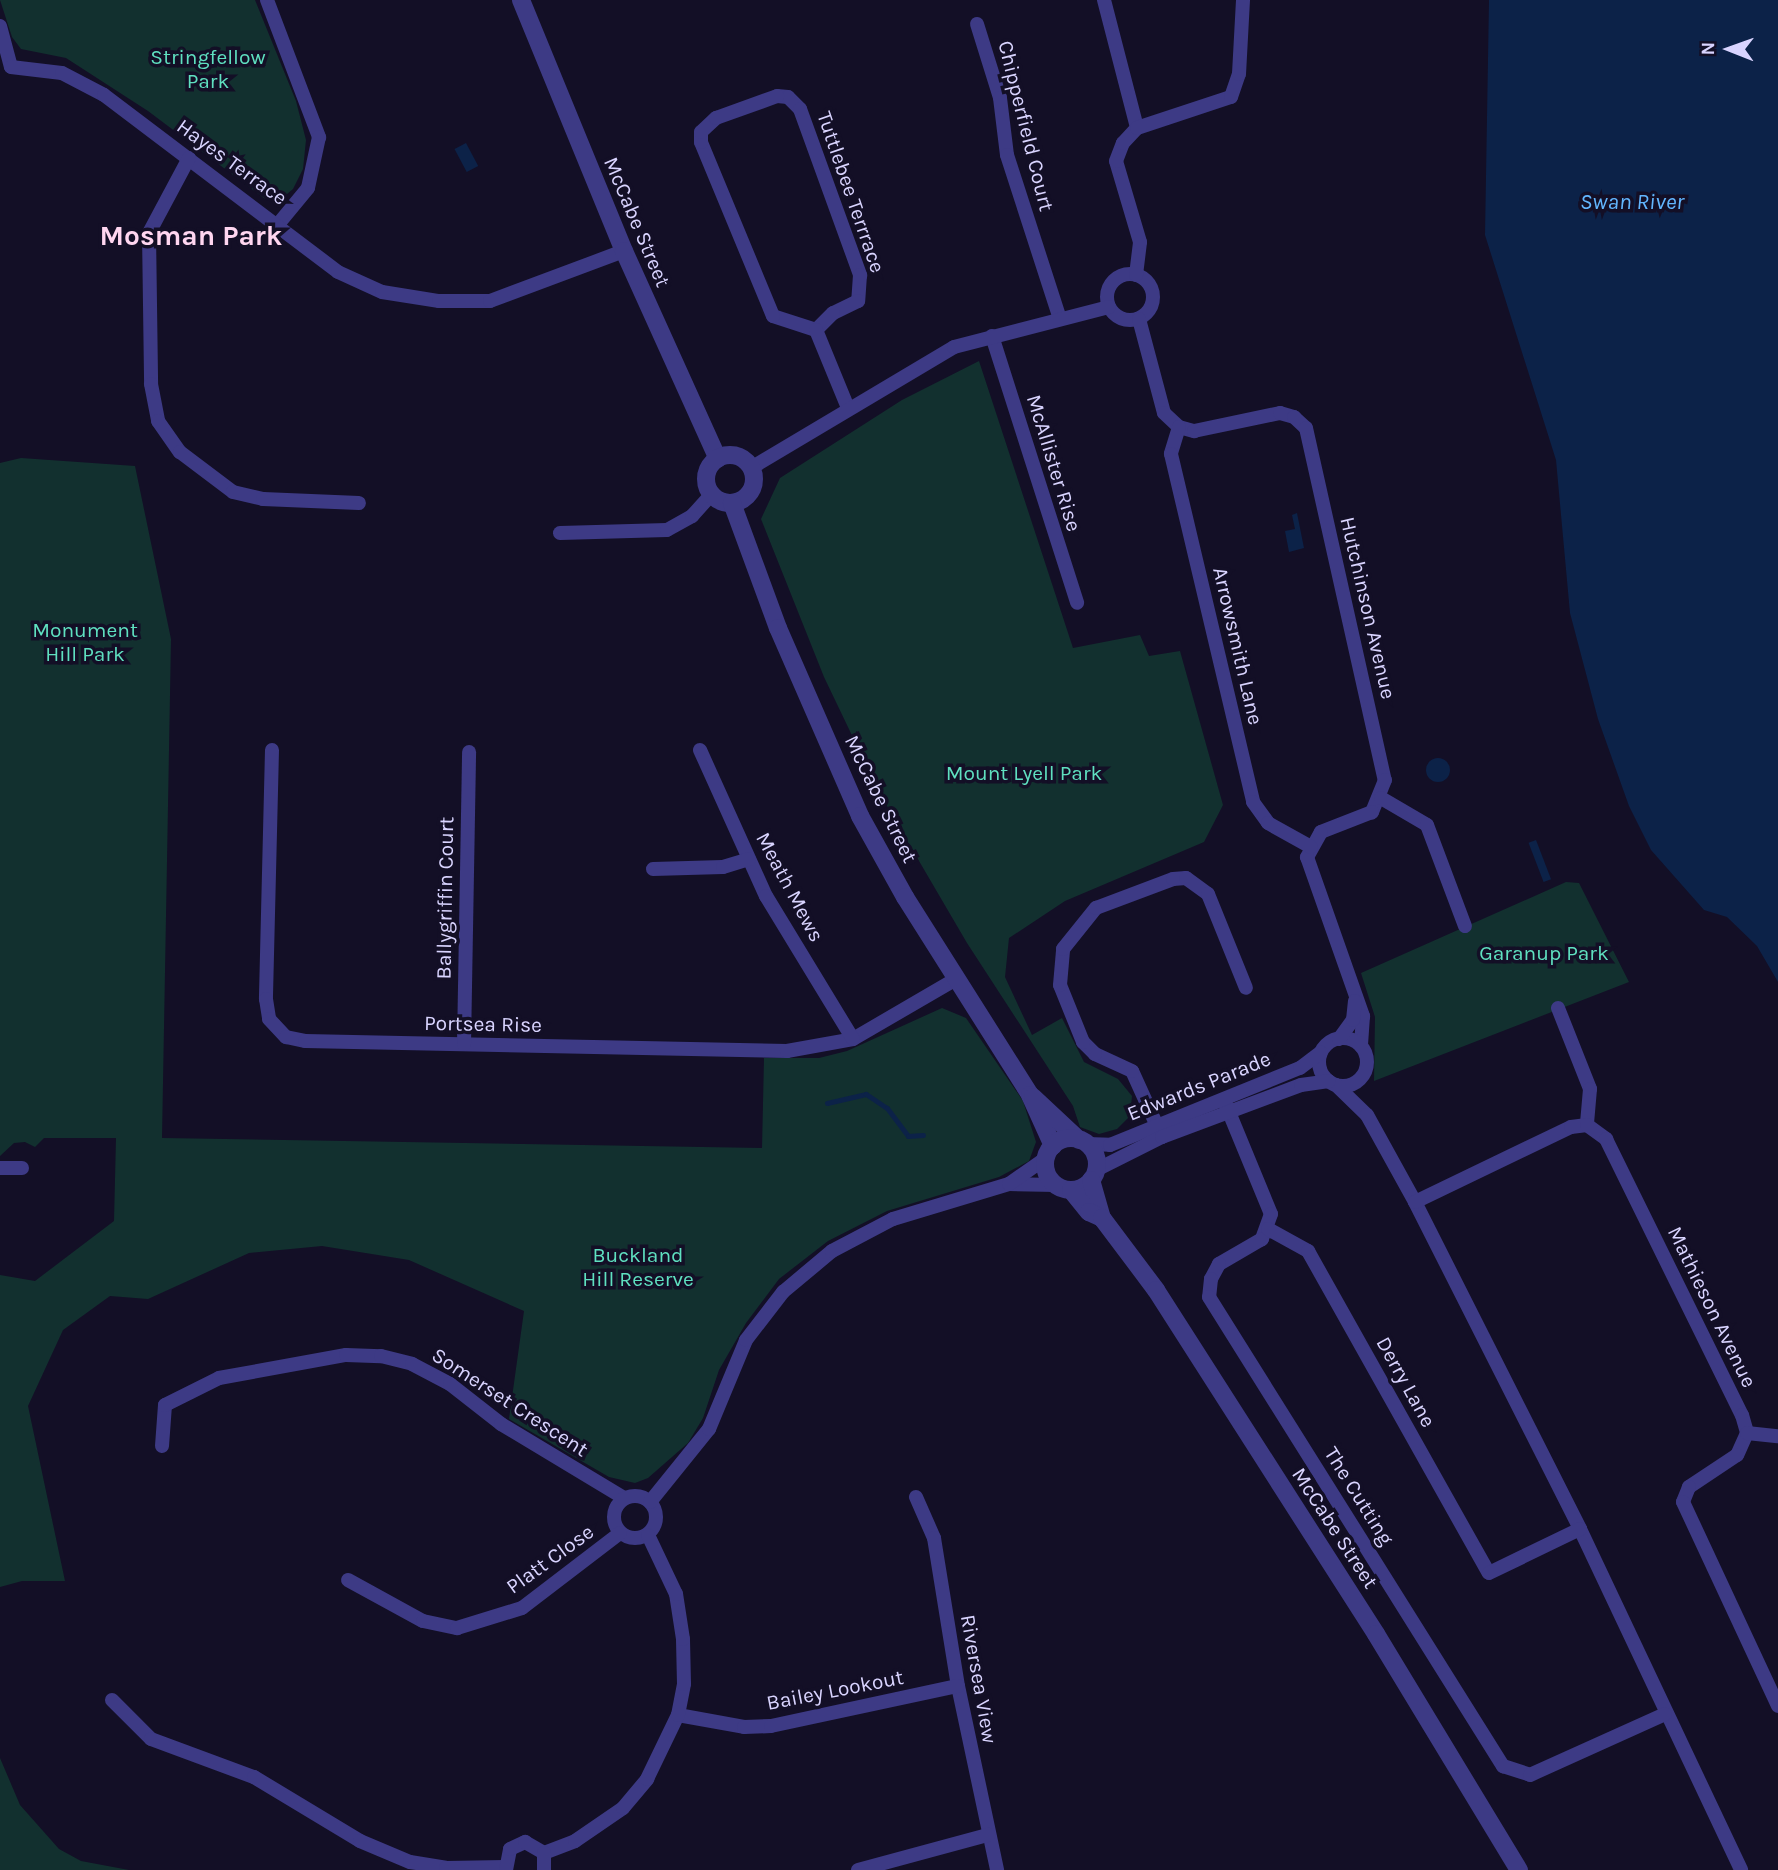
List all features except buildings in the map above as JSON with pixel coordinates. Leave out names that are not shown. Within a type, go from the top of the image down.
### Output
[{"type":"street","points":[[267,0],[319,137],[308,188],[279,223]]},
{"type":"street","name":"McCabe Street","points":[[521,0],[624,251],[718,459]]},
{"type":"street","points":[[1104,0],[1137,128]]},
{"type":"street","points":[[1136,275],[1140,242],[1116,161],[1123,144],[1137,128],[1231,97],[1239,74],[1243,0]]},
{"type":"street","name":"Chipperfield Court","points":[[977,24],[1000,98],[1007,155],[1060,319]]},
{"type":"street","name":"Hayes Terrace","points":[[0,26],[6,69],[62,73],[83,84],[279,223],[338,272],[382,292],[439,301],[490,301],[624,251]]},
{"type":"street","name":"Tuttlebee Terrrace","points":[[777,96],[788,97],[800,109],[860,275],[858,301],[833,313],[816,330],[773,316],[701,142],[701,132],[716,118],[777,96]]},
{"type":"street","points":[[189,158],[149,233],[151,384],[158,421],[180,452],[233,492],[263,499],[359,503]]},
{"type":"street","points":[[1136,275],[1148,283],[1154,296],[1150,310],[1139,319],[1118,317],[1109,307],[1111,285],[1122,276],[1136,275]]},
{"type":"street","points":[[751,468],[954,347],[1109,307]]},
{"type":"street","points":[[1139,319],[1164,413],[1179,427]]},
{"type":"street","points":[[816,330],[848,408]]},
{"type":"street","name":"McAllister Rise","points":[[992,336],[1077,603]]},
{"type":"street","name":"Hutchinson Avenue","points":[[1179,427],[1194,431],[1280,413],[1294,417],[1306,428],[1385,780],[1381,798]]},
{"type":"street","name":"Arrowsmith Lane","points":[[1179,427],[1171,454],[1253,802],[1268,822],[1311,847]]},
{"type":"street","points":[[712,495],[708,471],[718,459],[733,456],[751,468]]},
{"type":"street","points":[[712,495],[732,503],[751,491],[751,468]]},
{"type":"street","points":[[560,533],[667,530],[692,516],[712,495]]},
{"type":"street","name":"McCabe Street","points":[[732,503],[778,628],[860,816],[956,979],[1030,1095],[1049,1152],[1047,1173],[1089,1212],[1102,1218]]},
{"type":"street","name":"Portsea Rise","points":[[272,750],[266,999],[272,1025],[286,1037],[305,1041],[787,1051],[853,1038],[956,979]]},
{"type":"street","name":"Meath Mews","points":[[700,750],[749,859],[783,925],[853,1038]]},
{"type":"street","name":"Ballygriffin Court","points":[[464,1044],[469,752]]},
{"type":"street","points":[[1376,1129],[1362,1077],[1367,1060],[1361,1046],[1363,1016],[1307,857],[1311,847],[1321,832],[1372,812],[1381,798],[1427,825],[1465,926]]},
{"type":"street","points":[[653,869],[723,867],[749,859]]},
{"type":"street","points":[[1159,1131],[1132,1070],[1095,1054],[1083,1042],[1060,985],[1063,948],[1096,908],[1173,879],[1186,878],[1208,894],[1246,988]]},
{"type":"street","points":[[1356,1000],[1353,1020],[1339,1039],[1321,1052],[1321,1071],[1352,1097],[1376,1129],[1415,1202],[1580,1528],[1665,1714],[1741,1870]]},
{"type":"street","points":[[1415,1202],[1571,1127],[1587,1125],[1590,1089],[1558,1008]]},
{"type":"street","points":[[1339,1039],[1361,1046]]},
{"type":"street","name":"Edwards Parade","points":[[1226,1107],[1300,1068],[1321,1052]]},
{"type":"street","points":[[1333,1083],[1347,1086],[1362,1077]]},
{"type":"street","name":"Edwards Parade","points":[[1083,1142],[1110,1145],[1301,1085],[1333,1083]]},
{"type":"street","name":"McCabe Street","points":[[1030,1095],[1095,1156],[1094,1175],[1102,1218],[1171,1313],[1376,1634],[1519,1870]]},
{"type":"street","points":[[1226,1107],[1272,1214],[1268,1229]]},
{"type":"street","name":"Mathieson Avenue","points":[[1587,1125],[1606,1139],[1747,1433]]},
{"type":"street","name":"Edwards Parade","points":[[1094,1175],[1159,1131]]},
{"type":"street","points":[[1009,1184],[1065,1139],[1083,1142]]},
{"type":"street","points":[[0,1168],[22,1168]]},
{"type":"street","points":[[624,1498],[614,1515],[620,1534],[632,1539],[648,1535],[657,1517],[650,1502],[709,1429],[746,1340],[783,1292],[832,1251],[893,1219],[1009,1184],[1064,1188],[1094,1175]]},
{"type":"street","name":"Derry Lane","points":[[1268,1229],[1293,1238],[1308,1251],[1489,1573],[1580,1528]]},
{"type":"street","name":"The Cutting","points":[[1268,1229],[1262,1240],[1219,1264],[1211,1279],[1209,1297],[1503,1766],[1530,1775],[1665,1714]]},
{"type":"street","name":"Somerset Crescent","points":[[162,1447],[165,1405],[219,1378],[346,1354],[381,1356],[412,1364],[450,1384],[501,1424],[624,1498],[636,1496],[650,1502]]},
{"type":"street","points":[[1778,1436],[1747,1433],[1737,1455],[1689,1487],[1684,1502],[1778,1706]]},
{"type":"street","name":"Riversea View","points":[[916,1496],[934,1538],[958,1686],[997,1870]]},
{"type":"street","name":"Platt Close","points":[[348,1580],[423,1621],[457,1628],[522,1608],[620,1534]]},
{"type":"street","points":[[544,1853],[575,1841],[622,1808],[647,1779],[678,1715],[684,1684],[683,1639],[676,1594],[648,1535]]},
{"type":"street","name":"Bailey Lookout","points":[[678,1715],[744,1727],[771,1726],[958,1686]]},
{"type":"street","points":[[111,1700],[151,1739],[254,1777],[360,1841],[397,1857],[446,1868],[505,1869],[506,1855],[520,1842],[533,1843],[544,1853],[544,1870]]},
{"type":"street","points":[[858,1870],[988,1835]]},
{"type":"green space","name":"Stringfellow Park","points":[[0,0],[255,0],[296,101],[306,140],[303,169],[293,189],[281,199],[265,199],[148,111],[66,58],[21,49],[12,37]]},
{"type":"green space","name":"Mount Lyell Park","points":[[979,361],[1073,648],[1140,635],[1149,656],[1180,651],[1223,805],[1204,842],[1065,901],[1009,938],[1005,977],[1032,1035],[1062,1018],[1084,1062],[1118,1079],[1132,1096],[1130,1116],[1117,1129],[1099,1134],[1080,1127],[1073,1106],[967,943],[881,796],[824,677],[761,519],[780,478],[902,400]]},
{"type":"green space","name":"Buckland Hill Reserve","points":[[21,458],[135,466],[171,639],[162,1138],[762,1148],[764,1058],[819,1058],[847,1051],[942,1008],[966,1018],[1023,1101],[1036,1142],[1029,1161],[999,1177],[887,1211],[828,1241],[779,1279],[746,1323],[719,1370],[703,1418],[688,1443],[648,1478],[635,1483],[609,1477],[509,1419],[524,1311],[409,1260],[322,1246],[249,1253],[148,1299],[110,1296],[63,1330],[28,1406],[65,1581],[22,1581],[0,1587],[0,1275],[35,1281],[114,1221],[116,1138],[44,1138],[35,1147],[25,1142],[14,1143],[0,1156],[0,463]]},
{"type":"green space","name":"Garanup Park","points":[[1566,882],[1579,883],[1629,982],[1374,1081],[1375,1017],[1361,973]]},
{"type":"green space","points":[[0,1758],[20,1805],[59,1849],[81,1861],[129,1870],[0,1870]]},
{"type":"water","name":"Swan River","points":[[1489,0],[1778,0],[1778,982],[1757,946],[1727,917],[1704,910],[1651,850],[1629,806],[1598,719],[1570,613],[1556,460],[1485,235]]},
{"type":"water","points":[[466,143],[478,166],[467,172],[455,149]]},
{"type":"water","points":[[1297,513],[1304,548],[1289,552],[1285,531],[1295,529],[1292,515]]},
{"type":"water","points":[[1438,758],[1447,761],[1450,770],[1447,779],[1438,782],[1429,779],[1426,770],[1429,761]]},
{"type":"water","points":[[1536,840],[1551,879],[1544,882],[1529,843]]},
{"type":"waterway","points":[[827,1103],[866,1094],[887,1108],[908,1136],[923,1135]]},
{"type":"district","name":"Mosman Park","points":[[191,236]]},
{"type":"park label","name":"Monument Hill Park","points":[[85,642]]}]
